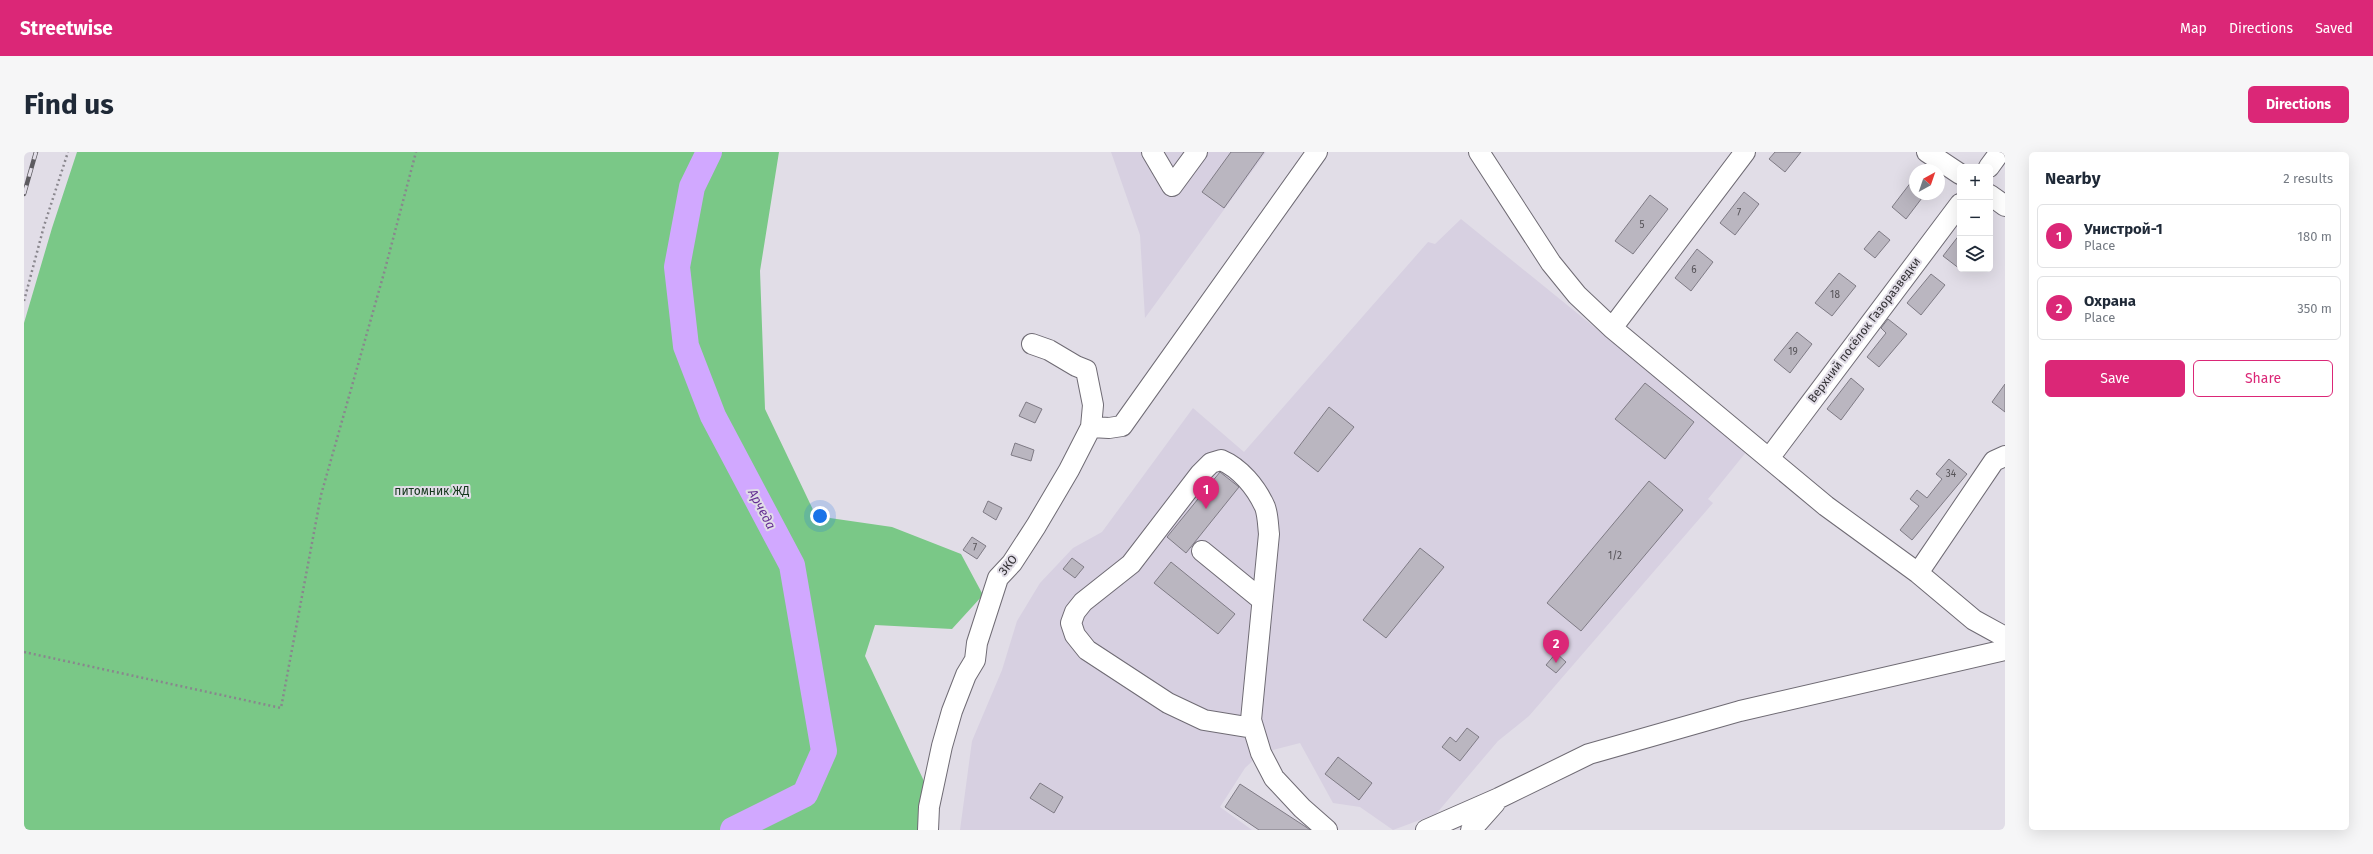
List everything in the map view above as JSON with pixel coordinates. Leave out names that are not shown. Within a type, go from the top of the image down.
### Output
[{"type":"street","points":[[1152,152],[1172,186],[1197,152]]},
{"type":"street","points":[[1091,427],[1109,428],[1122,426],[1317,152]]},
{"type":"street","points":[[1479,152],[1551,263],[1577,295],[1612,328],[1770,457],[1826,506],[1918,573],[1974,620],[2005,638]]},
{"type":"street","points":[[1612,328],[1745,152]]},
{"type":"street","points":[[1927,152],[1957,172]]},
{"type":"street","points":[[1991,164],[2000,152]]},
{"type":"street","points":[[1993,197],[2005,206]]},
{"type":"street","name":"Верхний посёлок Газоразведки","points":[[1770,457],[1859,336],[1957,208]]},
{"type":"street","name":"ЗКО","points":[[928,830],[929,807],[946,732],[966,675],[975,660],[977,642],[998,578],[1012,563],[1036,526],[1069,470],[1091,427],[1093,405],[1086,370],[1076,366],[1049,350],[1032,344]]},
{"type":"street","points":[[1918,573],[1994,461],[2005,456]]},
{"type":"street","points":[[1253,728],[1204,720],[1168,703],[1087,650],[1074,635],[1071,623],[1074,612],[1083,602],[1131,564],[1200,474],[1211,463],[1221,460],[1234,466],[1252,486],[1265,508],[1269,534],[1250,720],[1253,728],[1261,753],[1274,778],[1302,808],[1327,830]]},
{"type":"street","points":[[1202,551],[1262,600]]},
{"type":"street","points":[[1426,830],[1499,798],[1589,754],[1740,711],[2005,650]]},
{"type":"street","points":[[1471,830],[1499,798]]},
{"type":"path","points":[[24,301],[44,226],[68,152]]},
{"type":"path","points":[[24,652],[281,708],[321,495],[384,273],[416,152]]},
{"type":"shaded area","points":[[1111,152],[1266,152],[1145,318],[1140,235]]},
{"type":"shaded area","points":[[1461,219],[1747,451],[1708,499],[1713,503],[1529,716],[1498,741],[1436,814],[1393,830],[1360,807],[1333,803],[1300,743],[1261,753],[1245,768],[1220,807],[1252,830],[960,830],[972,741],[1002,670],[1017,621],[1040,583],[1073,548],[1102,532],[1193,408],[1244,452],[1428,242],[1435,244]]},
{"type":"green space","name":"питомник ЖД","points":[[77,152],[779,152],[760,271],[765,409],[816,516],[892,527],[961,554],[983,595],[952,629],[875,625],[865,656],[931,796],[933,830],[24,830],[24,323],[52,228]]},
{"type":"building","points":[[1231,152],[1264,152],[1224,208],[1202,192]]},
{"type":"building","points":[[1775,152],[1801,152],[1785,172],[1769,159]]},
{"type":"building","points":[[1909,185],[1909,200],[1920,200],[1906,219],[1892,207]]},
{"type":"building","points":[[1744,192],[1759,204],[1735,235],[1720,223]]},
{"type":"building","points":[[1650,195],[1668,209],[1633,254],[1615,241]]},
{"type":"building","points":[[1879,231],[1890,240],[1875,258],[1864,249]]},
{"type":"building","points":[[1957,238],[1957,267],[1943,256]]},
{"type":"building","points":[[1697,249],[1713,262],[1691,291],[1675,278]]},
{"type":"building","points":[[1839,273],[1856,286],[1832,316],[1815,303]]},
{"type":"building","points":[[1931,274],[1945,285],[1921,315],[1907,303]]},
{"type":"building","points":[[1888,319],[1907,334],[1879,367],[1867,357],[1886,333],[1881,328]]},
{"type":"building","points":[[1797,332],[1812,344],[1790,373],[1774,360]]},
{"type":"building","points":[[1851,378],[1864,389],[1841,420],[1827,409]]},
{"type":"building","points":[[1645,383],[1694,422],[1665,459],[1615,419]]},
{"type":"building","points":[[2005,384],[2005,412],[1992,402]]},
{"type":"building","points":[[1026,402],[1042,409],[1035,423],[1019,416]]},
{"type":"building","points":[[1329,407],[1354,427],[1318,472],[1294,453]]},
{"type":"building","points":[[1015,443],[1034,450],[1031,461],[1011,455]]},
{"type":"building","points":[[1949,459],[1967,474],[1912,540],[1900,530],[1919,506],[1910,499],[1917,490],[1927,498],[1942,479],[1936,474]]},
{"type":"building","points":[[1220,472],[1239,487],[1186,553],[1167,537]]},
{"type":"building","points":[[1649,481],[1683,510],[1581,631],[1547,603]]},
{"type":"building","points":[[988,501],[1002,508],[996,520],[983,512]]},
{"type":"building","points":[[972,537],[986,546],[977,559],[963,550]]},
{"type":"building","points":[[1420,548],[1444,567],[1386,638],[1363,620]]},
{"type":"building","points":[[1072,558],[1084,567],[1075,578],[1063,569]]},
{"type":"building","points":[[1171,562],[1235,614],[1218,634],[1154,583]]},
{"type":"building","points":[[1556,653],[1566,662],[1556,673],[1546,665]]},
{"type":"building","points":[[1467,728],[1479,737],[1460,761],[1442,747],[1450,737],[1456,742]]},
{"type":"building","points":[[1338,757],[1372,783],[1359,800],[1325,774]]},
{"type":"building","points":[[1040,783],[1063,797],[1054,813],[1030,798]]},
{"type":"building","points":[[1240,784],[1310,830],[1259,830],[1225,807]]},
{"type":"waterway","name":"Арчеда","points":[[709,152],[692,187],[677,267],[686,346],[713,416],[792,565],[824,751],[805,794],[733,830]]},
{"type":"railway","points":[[24,194],[36,152]]},
{"type":"place","name":"Унистрой-1","points":[[1206,509]]},
{"type":"place","name":"Охрана","points":[[1556,663]]}]
